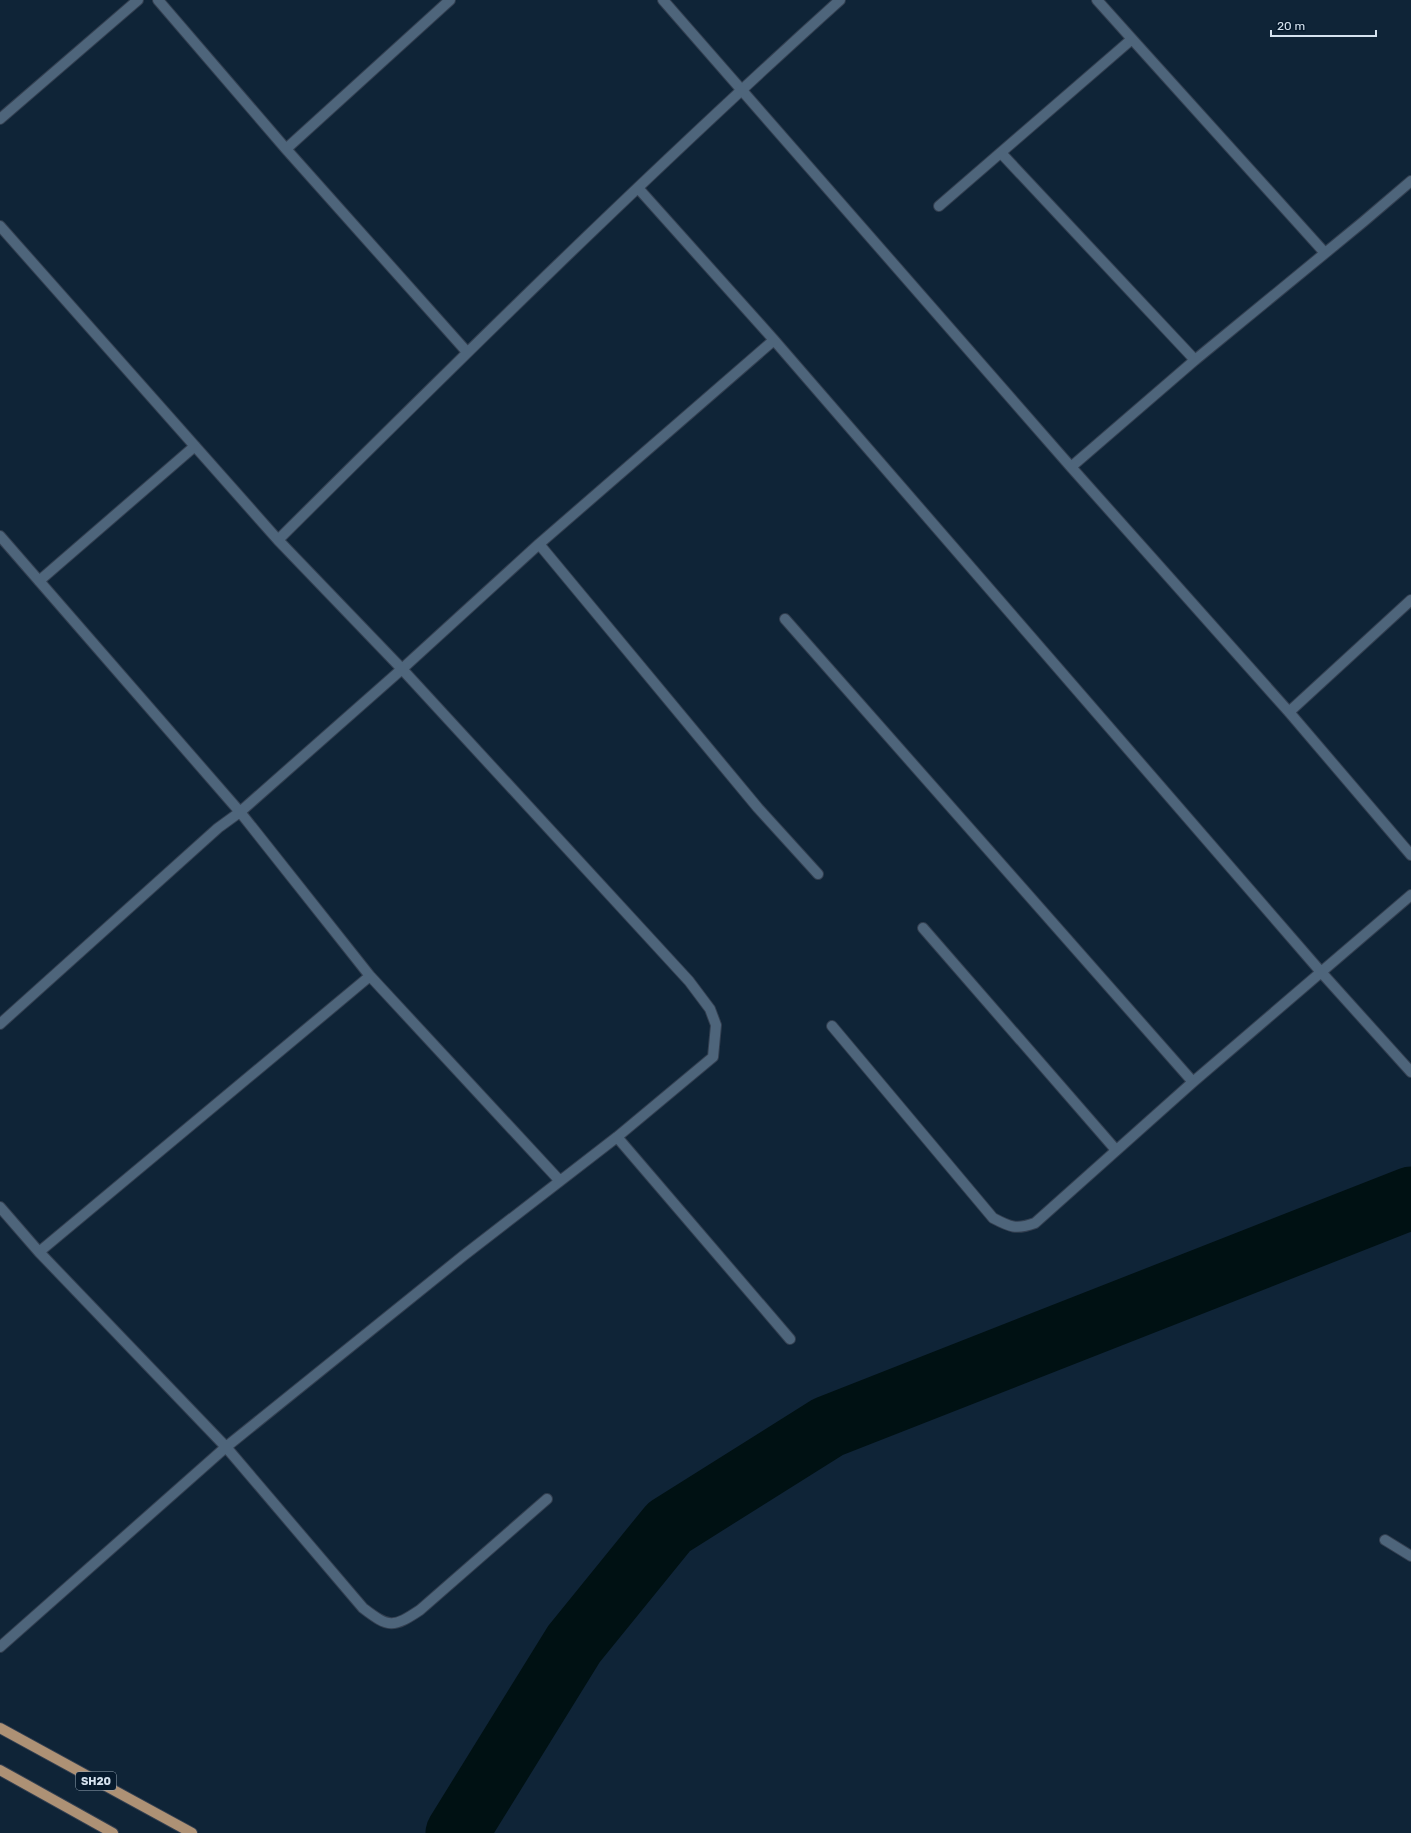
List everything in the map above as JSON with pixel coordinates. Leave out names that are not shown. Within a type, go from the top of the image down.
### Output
[{"type":"main road","name":"SH20","points":[[0,1728],[192,1833]]},
{"type":"main road","points":[[0,1770],[113,1833]]},
{"type":"street","points":[[0,119],[138,0]]},
{"type":"street","points":[[158,0],[286,150],[467,352]]},
{"type":"street","points":[[286,150],[450,0]]},
{"type":"street","points":[[663,0],[1071,467],[1289,712],[1411,855]]},
{"type":"street","points":[[278,540],[467,352],[741,90],[840,0]]},
{"type":"street","points":[[1097,0],[1325,253]]},
{"type":"street","points":[[939,206],[1132,39]]},
{"type":"street","points":[[1001,153],[1195,360]]},
{"type":"street","points":[[1071,467],[1195,360],[1411,181]]},
{"type":"street","points":[[638,188],[774,340],[1321,972],[1411,1072]]},
{"type":"street","points":[[0,226],[278,540],[402,669],[688,981],[710,1008],[716,1025],[712,1057],[617,1137],[464,1256],[226,1447],[0,1647]]},
{"type":"street","points":[[0,1024],[218,828],[240,812],[402,669],[539,544],[774,340]]},
{"type":"street","points":[[39,580],[195,446]]},
{"type":"street","points":[[0,536],[240,812],[370,976],[560,1182]]},
{"type":"street","points":[[539,544],[758,808],[818,874]]},
{"type":"street","points":[[1289,712],[1411,600]]},
{"type":"street","points":[[785,619],[1193,1082]]},
{"type":"street","points":[[832,1026],[993,1218],[1009,1227],[1022,1228],[1035,1223],[1193,1082],[1411,895]]},
{"type":"street","points":[[923,928],[1116,1150]]},
{"type":"street","points":[[39,1252],[370,976]]},
{"type":"street","points":[[617,1137],[790,1339]]},
{"type":"street","points":[[0,1207],[39,1252],[226,1447],[363,1608],[381,1622],[400,1624],[420,1610],[547,1499]]},
{"type":"street","points":[[1385,1540],[1411,1556]]},
{"type":"waterway","points":[[457,1833],[574,1644],[669,1527],[828,1427],[1411,1198]]}]
